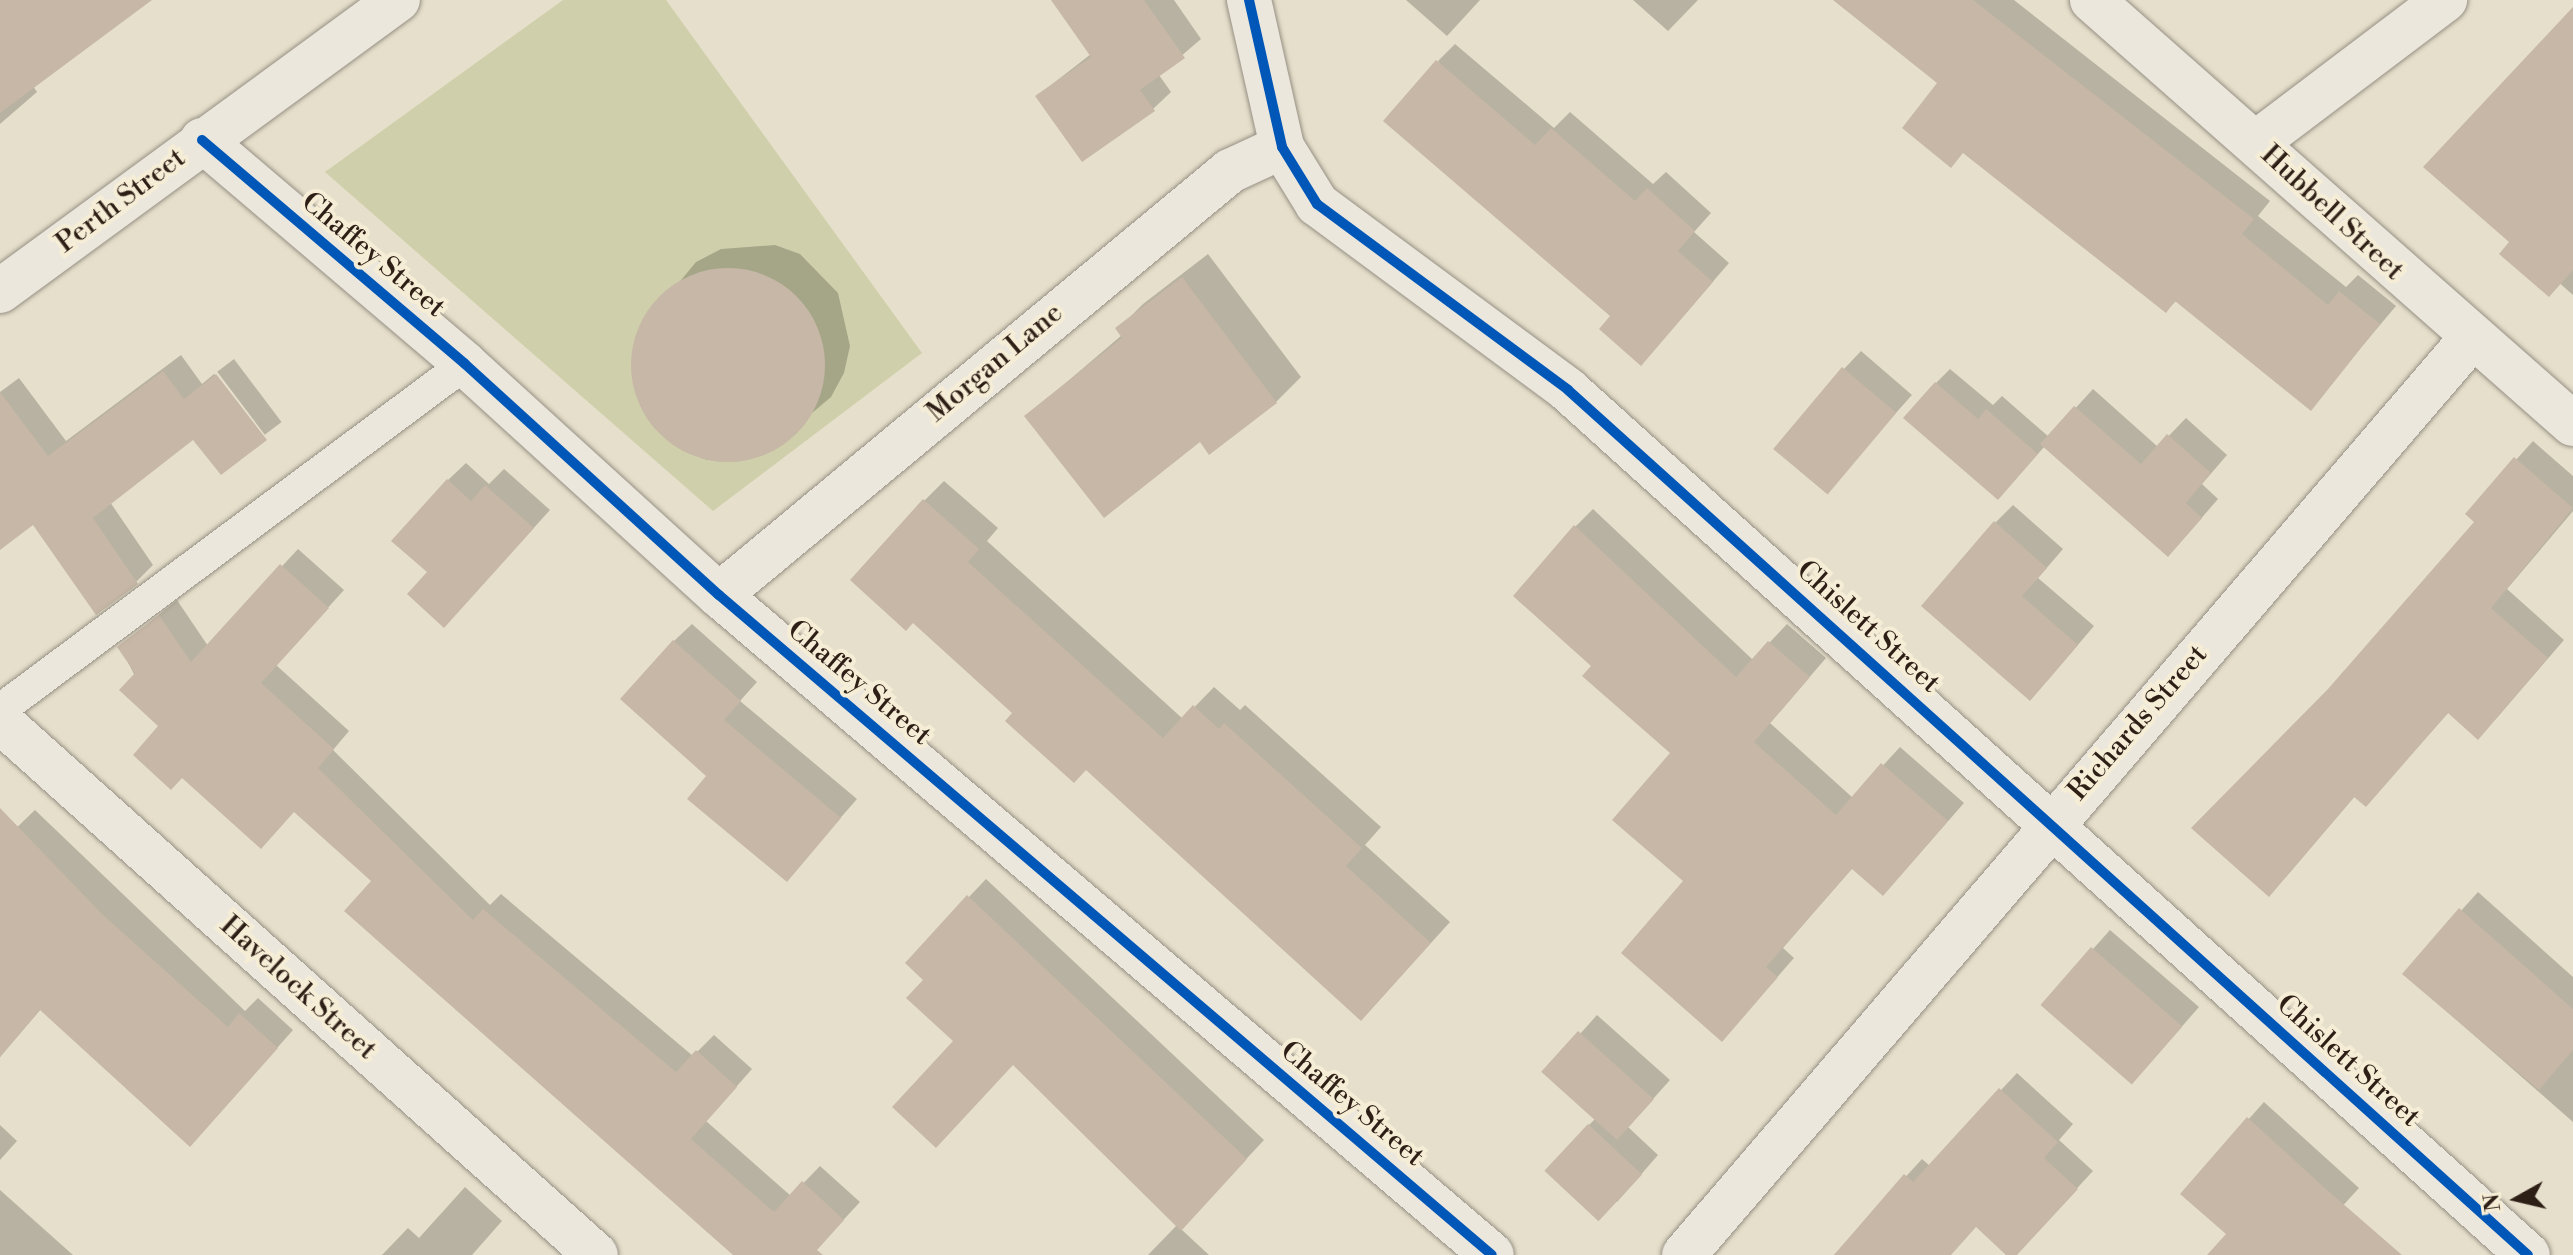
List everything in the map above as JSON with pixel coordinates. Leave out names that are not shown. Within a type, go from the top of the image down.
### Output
[{"type":"street","name":"Perth Street","points":[[0,291],[202,140],[398,0]]},
{"type":"street","name":"Chislett Street","points":[[1249,0],[1282,147],[1317,204],[1568,390],[2054,821],[2528,1255]]},
{"type":"street","name":"Hubbell Street","points":[[2092,0],[2257,142],[2470,340],[2573,424]]},
{"type":"street","points":[[2257,142],[2445,0]]},
{"type":"street","name":"Chaffey Street","points":[[202,140],[465,364],[719,595],[1492,1255]]},
{"type":"street","name":"Morgan Lane","points":[[719,595],[1230,171],[1282,147]]},
{"type":"street","name":"Richards Street","points":[[1684,1255],[2470,340]]},
{"type":"street","name":"Havelock Street","points":[[0,721],[581,1250]]},
{"type":"lane","points":[[0,710],[465,364]]},
{"type":"green space","points":[[563,0],[666,0],[922,353],[713,511],[325,172]]},
{"type":"building","points":[[0,0],[152,0],[0,113]]},
{"type":"building","points":[[1051,0],[1144,0],[1185,58],[1140,90],[1155,111],[1082,162],[1035,96],[1091,57]]},
{"type":"building","points":[[1833,0],[1973,0],[2254,219],[2242,234],[2328,305],[2339,291],[2380,324],[2311,411],[2175,301],[2166,313],[1963,153],[1951,168],[1902,128],[1937,83]]},
{"type":"building","points":[[2573,7],[2573,270],[2549,297],[2499,254],[2509,242],[2423,167]]},
{"type":"building","points":[[1436,60],[1535,145],[1551,128],[1635,201],[1647,188],[1695,231],[1678,251],[1713,282],[1641,366],[1599,329],[1610,316],[1383,121]]},
{"type":"building","points":[[728,268],[747,269],[765,275],[797,296],[818,328],[824,346],[824,384],[818,402],[797,434],[765,455],[747,461],[728,462],[709,461],[691,455],[659,434],[638,402],[632,384],[631,365],[632,346],[638,328],[659,296],[691,275],[709,269]]},
{"type":"building","points":[[1182,277],[1277,403],[1209,455],[1200,442],[1104,518],[1024,416],[1122,338],[1115,328]]},
{"type":"building","points":[[1842,367],[1896,413],[1828,495],[1773,449]]},
{"type":"building","points":[[163,371],[184,399],[216,374],[267,440],[221,475],[193,440],[93,518],[138,584],[96,615],[33,525],[0,550],[0,392],[48,456]]},
{"type":"building","points":[[1935,382],[1978,419],[1986,409],[2038,454],[1998,500],[1903,418]]},
{"type":"building","points":[[2074,406],[2141,464],[2167,434],[2211,473],[2186,503],[2202,518],[2168,557],[2040,444]]},
{"type":"building","points":[[2514,457],[2573,508],[2491,608],[2548,658],[2478,740],[2448,713],[2366,807],[2354,797],[2269,897],[2191,828],[2328,689],[2474,522],[2465,514]]},
{"type":"building","points":[[447,479],[471,501],[485,485],[534,528],[444,628],[407,594],[427,572],[391,541]]},
{"type":"building","points":[[923,499],[979,549],[968,562],[1163,738],[1193,705],[1219,729],[1224,723],[1362,848],[1346,866],[1431,943],[1361,1021],[1086,770],[1074,783],[1005,721],[1012,713],[913,623],[906,631],[850,580]]},
{"type":"building","points":[[1994,521],[2047,568],[2022,596],[2078,645],[2030,701],[1921,606]]},
{"type":"building","points":[[1574,525],[1736,677],[1768,641],[1810,677],[1754,742],[1836,815],[1881,763],[1948,821],[1883,896],[1852,869],[1766,967],[1778,977],[1722,1042],[1621,953],[1683,881],[1612,820],[1670,753],[1582,676],[1591,666],[1513,596]]},
{"type":"building","points":[[280,564],[329,608],[261,683],[334,749],[318,768],[473,920],[483,909],[676,1072],[696,1050],[737,1087],[691,1139],[774,1212],[802,1181],[844,1220],[817,1250],[823,1255],[733,1255],[344,911],[371,881],[294,812],[261,849],[182,778],[171,790],[133,755],[158,726],[119,690],[135,673],[117,647],[159,615],[191,662]]},
{"type":"building","points":[[673,640],[741,701],[724,720],[841,818],[787,882],[687,799],[706,776],[620,699]]},
{"type":"building","points":[[0,808],[102,914],[228,1027],[239,1013],[278,1048],[190,1147],[40,1010],[0,1057]]},
{"type":"building","points":[[967,895],[1247,1159],[1181,1231],[1013,1065],[936,1148],[892,1107],[953,1041],[906,998],[923,980],[905,963]]},
{"type":"building","points":[[2459,908],[2573,1009],[2573,1050],[2539,1090],[2402,974]]},
{"type":"building","points":[[2091,947],[2182,1026],[2132,1084],[2040,1005]]},
{"type":"building","points":[[1578,1031],[1654,1099],[1617,1140],[1541,1072]]},
{"type":"building","points":[[1999,1088],[2058,1142],[2044,1158],[2078,1189],[2017,1255],[2006,1255],[1976,1227],[1951,1255],[1834,1255],[1904,1174],[1913,1182]]},
{"type":"building","points":[[2247,1117],[2402,1255],[2207,1255],[2226,1234],[2180,1194]]},
{"type":"building","points":[[1588,1124],[1642,1174],[1598,1221],[1544,1171]]},
{"type":"cycle path","points":[[1249,0],[1282,147],[1317,204],[1568,390],[2528,1255]]},
{"type":"cycle path","points":[[202,140],[465,364],[719,595],[1492,1255]]}]
